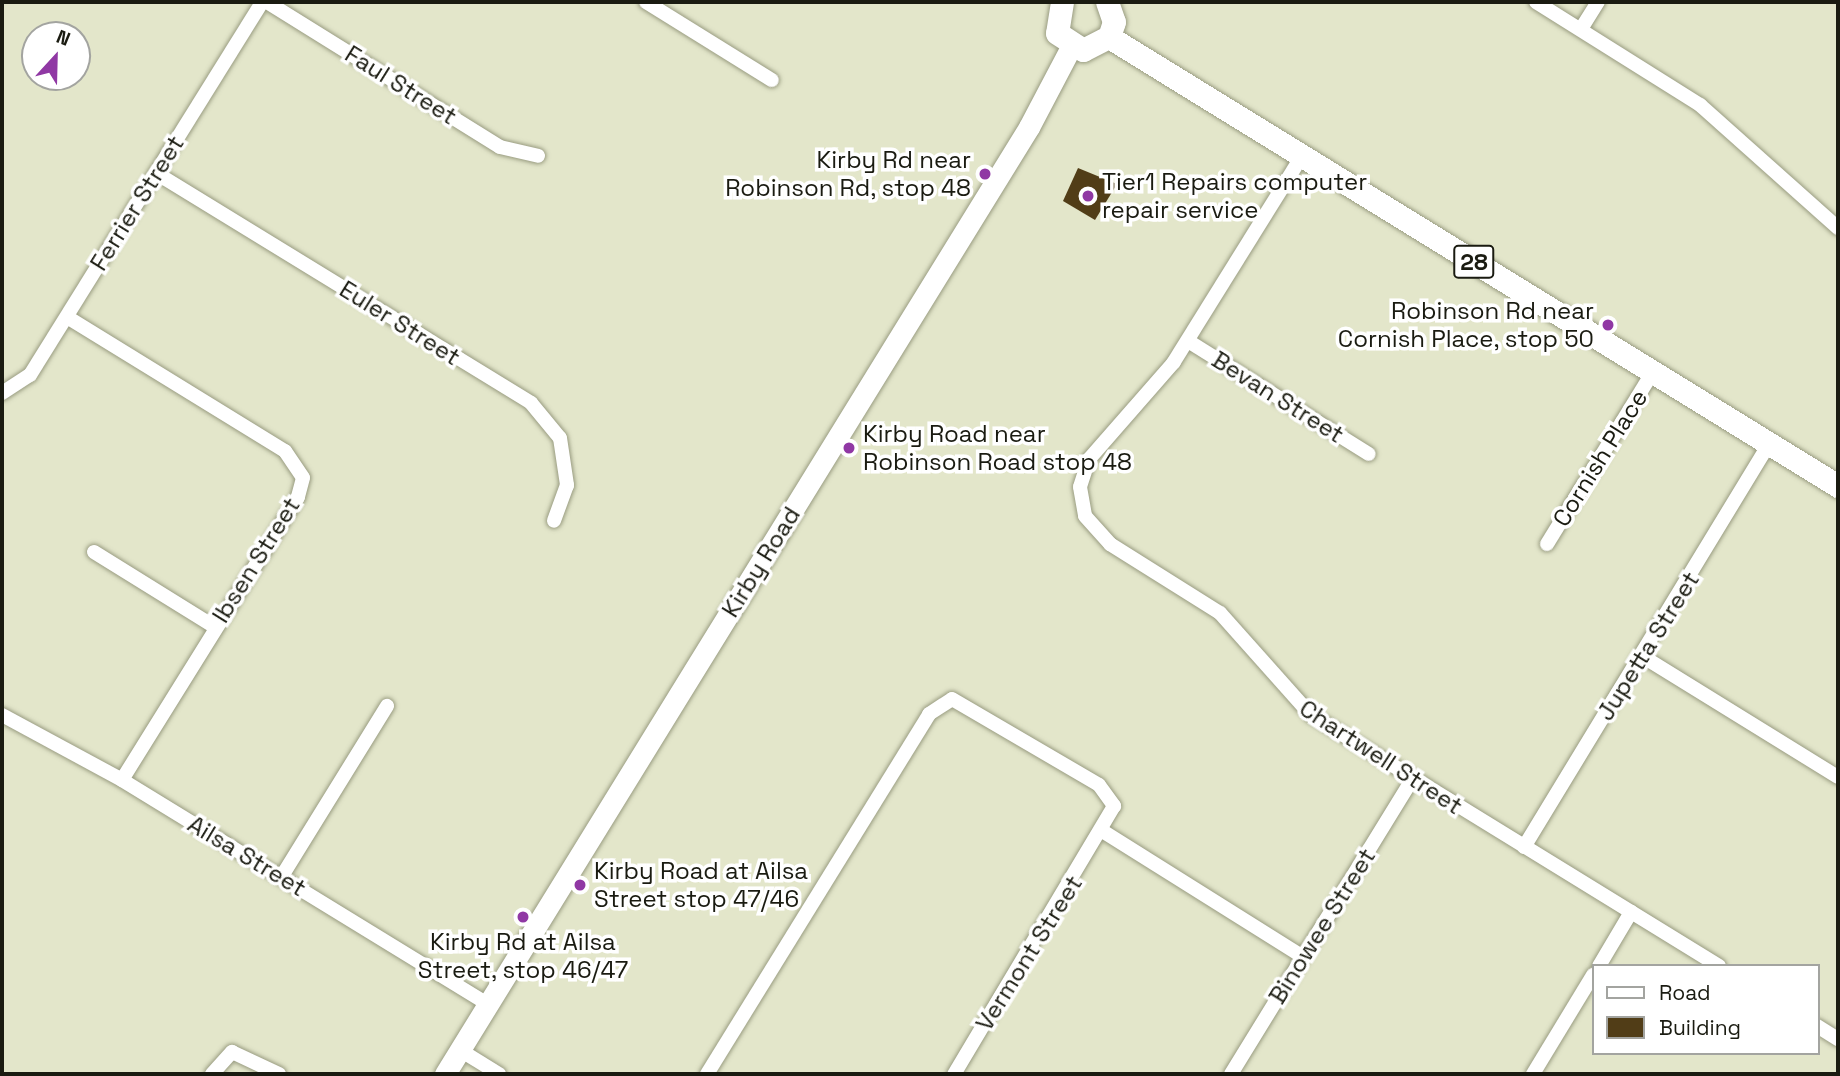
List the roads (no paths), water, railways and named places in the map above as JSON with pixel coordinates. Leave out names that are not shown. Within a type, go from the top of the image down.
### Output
[{"type":"main road","points":[[1058,3],[1057,33],[1071,47],[1094,48],[1109,37],[1114,22],[1107,2]]},
{"type":"main road","name":"28","points":[[1109,37],[1838,486]]},
{"type":"street","name":"Faul Street","points":[[265,2],[500,147],[538,156]]},
{"type":"street","name":"Ferrier Street","points":[[2,393],[30,376],[265,2]]},
{"type":"street","points":[[646,2],[772,79]]},
{"type":"street","points":[[1536,2],[1700,105],[1838,228]]},
{"type":"street","points":[[1581,29],[1598,2]]},
{"type":"street","name":"Kirby Road","points":[[445,1074],[1022,139],[1071,47]]},
{"type":"street","name":"Chartwell Street","points":[[1303,156],[1188,341],[1086,465],[1085,516],[1110,544],[1220,613],[1299,707],[1716,964]]},
{"type":"street","name":"Euler Street","points":[[156,173],[531,403],[560,438],[567,485],[554,521]]},
{"type":"street","name":"Ibsen Street","points":[[67,317],[298,462],[303,478],[298,497],[122,780]]},
{"type":"street","name":"Bevan Street","points":[[1188,341],[1369,454]]},
{"type":"street","name":"Cornish Place","points":[[1547,544],[1653,372]]},
{"type":"street","name":"Jupetta Street","points":[[1524,847],[1769,444]]},
{"type":"street","points":[[94,552],[215,627]]},
{"type":"street","points":[[1642,656],[1838,777]]},
{"type":"street","name":"Vermont Street","points":[[707,1074],[929,714],[945,700],[972,707],[1107,791],[1114,806],[1104,832],[954,1074]]},
{"type":"street","points":[[282,876],[387,706]]},
{"type":"street","name":"Ailsa Street","points":[[2,715],[122,780],[488,1004]]},
{"type":"street","name":"Binowee Street","points":[[1231,1074],[1413,778]]},
{"type":"street","points":[[1104,832],[1303,957]]},
{"type":"street","points":[[1600,964],[1631,912]]},
{"type":"street","points":[[1533,1074],[1591,978]]},
{"type":"street","points":[[1819,1027],[1838,1039]]},
{"type":"street","points":[[460,1050],[499,1074]]},
{"type":"street","points":[[212,1074],[232,1052],[279,1074]]},
{"type":"place","name":"Kirby Rd near Robinson Rd, stop 48","points":[[985,174]]},
{"type":"place","name":"Tier1 Repairs computer repair service","points":[[1088,196]]},
{"type":"place","name":"Robinson Rd near Cornish Place, stop 50","points":[[1608,325]]},
{"type":"place","name":"Kirby Road near Robinson Road stop 48","points":[[849,448]]},
{"type":"place","name":"Kirby Road at Ailsa Street stop 47/46","points":[[580,885]]},
{"type":"place","name":"Kirby Rd at Ailsa Street, stop 46/47","points":[[523,917]]}]
